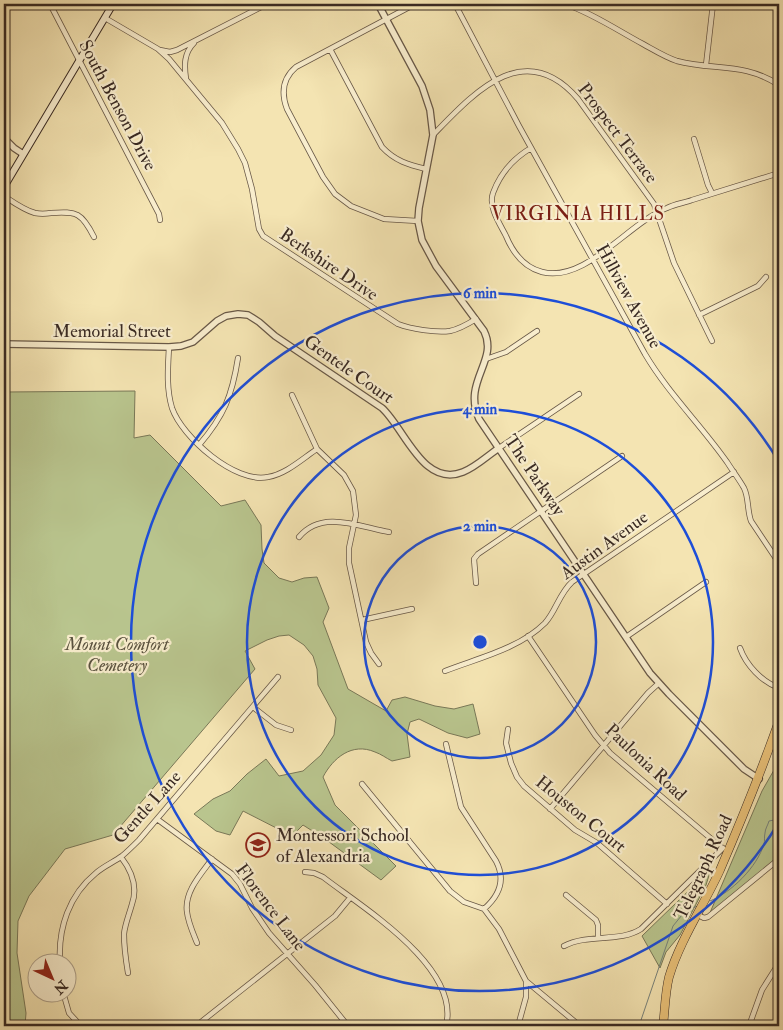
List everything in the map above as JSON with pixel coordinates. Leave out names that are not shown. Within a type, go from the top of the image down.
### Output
[{"type":"main road","points":[[4,187],[113,4]]},
{"type":"main road","name":"Telegraph Road","points":[[663,1026],[664,1002],[670,975],[698,915],[726,847],[759,779],[779,721]]},
{"type":"street","name":"South Benson Drive","points":[[50,4],[159,214],[160,220]]},
{"type":"street","points":[[158,49],[170,52],[177,50],[267,4]]},
{"type":"street","name":"The Parkway","points":[[378,4],[387,18],[426,96],[430,110],[433,135],[418,221],[422,240],[430,257],[476,319],[488,341],[486,359],[475,387],[474,407],[478,419],[659,683],[744,769],[759,779]]},
{"type":"street","points":[[416,4],[300,64],[290,73],[283,91],[287,109],[323,177],[335,194],[347,203],[384,219],[418,221]]},
{"type":"street","name":"Hillview Avenue","points":[[455,4],[531,148],[653,367],[710,438],[734,472],[747,495],[748,513],[751,521],[779,563]]},
{"type":"street","points":[[565,4],[584,11],[665,56],[682,62],[750,71],[779,85]]},
{"type":"street","points":[[706,65],[712,4]]},
{"type":"street","name":"Berkshire Drive","points":[[105,18],[158,49],[222,123],[238,149],[250,179],[258,229],[263,236],[398,324],[410,328],[444,331],[457,328],[476,319]]},
{"type":"street","points":[[186,80],[184,70],[186,54],[197,40]]},
{"type":"street","points":[[330,49],[382,147],[401,162],[426,169]]},
{"type":"street","name":"Prospect Terrace","points":[[433,135],[471,96],[512,73],[529,72],[548,76],[566,87],[578,100],[654,204],[674,263],[712,341]]},
{"type":"street","points":[[4,138],[23,154]]},
{"type":"street","points":[[694,140],[708,186],[712,193]]},
{"type":"street","points":[[531,148],[513,160],[492,196],[493,208],[517,256],[526,265],[537,271],[550,274],[572,270],[658,212],[667,208],[779,173]]},
{"type":"street","points":[[4,196],[32,212],[42,214],[68,212],[76,214],[85,220],[94,236]]},
{"type":"street","points":[[699,315],[758,286],[766,276]]},
{"type":"street","name":"Memorial Street","points":[[4,344],[181,346],[193,342],[222,318],[232,314],[240,314]]},
{"type":"street","name":"Gentele Court","points":[[240,314],[255,318],[274,336],[382,408],[395,422],[422,461],[433,471],[447,475],[460,473],[579,394]]},
{"type":"street","points":[[486,359],[506,352],[537,332]]},
{"type":"street","points":[[169,347],[168,386],[172,406],[184,430],[199,445],[235,472],[257,478],[278,474],[317,449]]},
{"type":"street","points":[[199,445],[226,408],[238,358]]},
{"type":"street","points":[[292,395],[317,449],[328,462],[344,475],[352,488],[355,502],[349,556],[368,648],[379,664]]},
{"type":"street","points":[[476,583],[474,559],[478,554],[622,456]]},
{"type":"street","name":"Austin Avenue","points":[[445,671],[510,647],[528,636],[546,621],[558,598],[568,586],[734,472]]},
{"type":"street","points":[[299,537],[309,527],[322,522],[333,521],[389,532]]},
{"type":"street","points":[[626,637],[706,582]]},
{"type":"street","points":[[362,620],[412,609]]},
{"type":"street","name":"Paulonia Road","points":[[528,636],[595,735],[610,753],[726,847]]},
{"type":"street","points":[[740,648],[749,664],[767,682],[779,688]]},
{"type":"street","name":"Gentle Lane","points":[[60,952],[61,931],[68,908],[81,888],[97,872],[121,857],[157,819],[278,677]]},
{"type":"street","points":[[550,808],[659,683]]},
{"type":"street","points":[[253,707],[276,726],[291,730]]},
{"type":"street","name":"Houston Court","points":[[508,730],[507,747],[515,774],[524,786],[575,830],[597,843],[667,904]]},
{"type":"street","points":[[446,744],[461,807],[500,871],[501,884],[499,892],[484,909]]},
{"type":"street","points":[[362,784],[450,891],[464,902],[484,909],[500,929],[526,981],[580,1026]]},
{"type":"street","name":"Florence Lane","points":[[157,819],[227,870],[236,879],[260,922],[348,1026]]},
{"type":"street","points":[[564,946],[577,940],[626,935],[637,932],[726,847]]},
{"type":"street","points":[[121,857],[130,872],[134,887],[133,901],[124,935],[128,973]]},
{"type":"street","points":[[197,943],[187,913],[187,900],[191,889],[212,859]]},
{"type":"street","points":[[698,915],[704,918],[708,917],[779,859]]},
{"type":"street","points":[[305,872],[318,874],[403,938],[430,969],[446,998],[448,1012],[446,1026]]},
{"type":"street","points":[[566,895],[596,920],[598,937]]},
{"type":"street","points":[[196,1026],[334,916],[350,898]]},
{"type":"street","points":[[749,1026],[762,990],[779,963]]},
{"type":"street","points":[[518,1026],[526,997],[526,981]]},
{"type":"street","points":[[66,1002],[69,1013],[81,1026]]},
{"type":"green space","name":"Mount Comfort Cemetery","points":[[135,391],[134,438],[150,435],[221,506],[245,500],[261,525],[264,563],[279,578],[292,582],[304,578],[317,577],[329,608],[323,622],[348,689],[386,711],[392,700],[405,697],[435,706],[454,709],[473,704],[480,734],[467,738],[448,733],[419,719],[410,722],[407,734],[410,757],[392,761],[367,749],[359,749],[344,754],[327,770],[323,777],[335,805],[396,866],[381,880],[303,825],[292,836],[243,811],[230,835],[216,831],[194,814],[213,799],[230,791],[266,759],[279,776],[303,771],[321,755],[334,735],[336,718],[318,685],[317,669],[313,656],[304,645],[289,635],[279,636],[245,651],[255,669],[113,835],[65,849],[29,896],[18,921],[17,953],[26,1013],[25,1026],[4,1026],[4,392]]},
{"type":"green space","points":[[779,745],[779,853],[772,863],[709,915],[762,791],[774,770]]},
{"type":"green space","points":[[711,869],[706,885],[680,935],[666,952],[660,968],[642,936]]},
{"type":"waterway","points":[[779,787],[779,800]]},
{"type":"waterway","points":[[710,901],[727,892],[750,870],[761,853],[765,830],[769,821],[779,819]]},
{"type":"waterway","points":[[639,1026],[673,926],[686,910],[698,906]]},
{"type":"place","name":"Montessori School of Alexandria","points":[[258,845]]},
{"type":"district","name":"VIRGINIA HILLS","points":[[578,213]]}]
